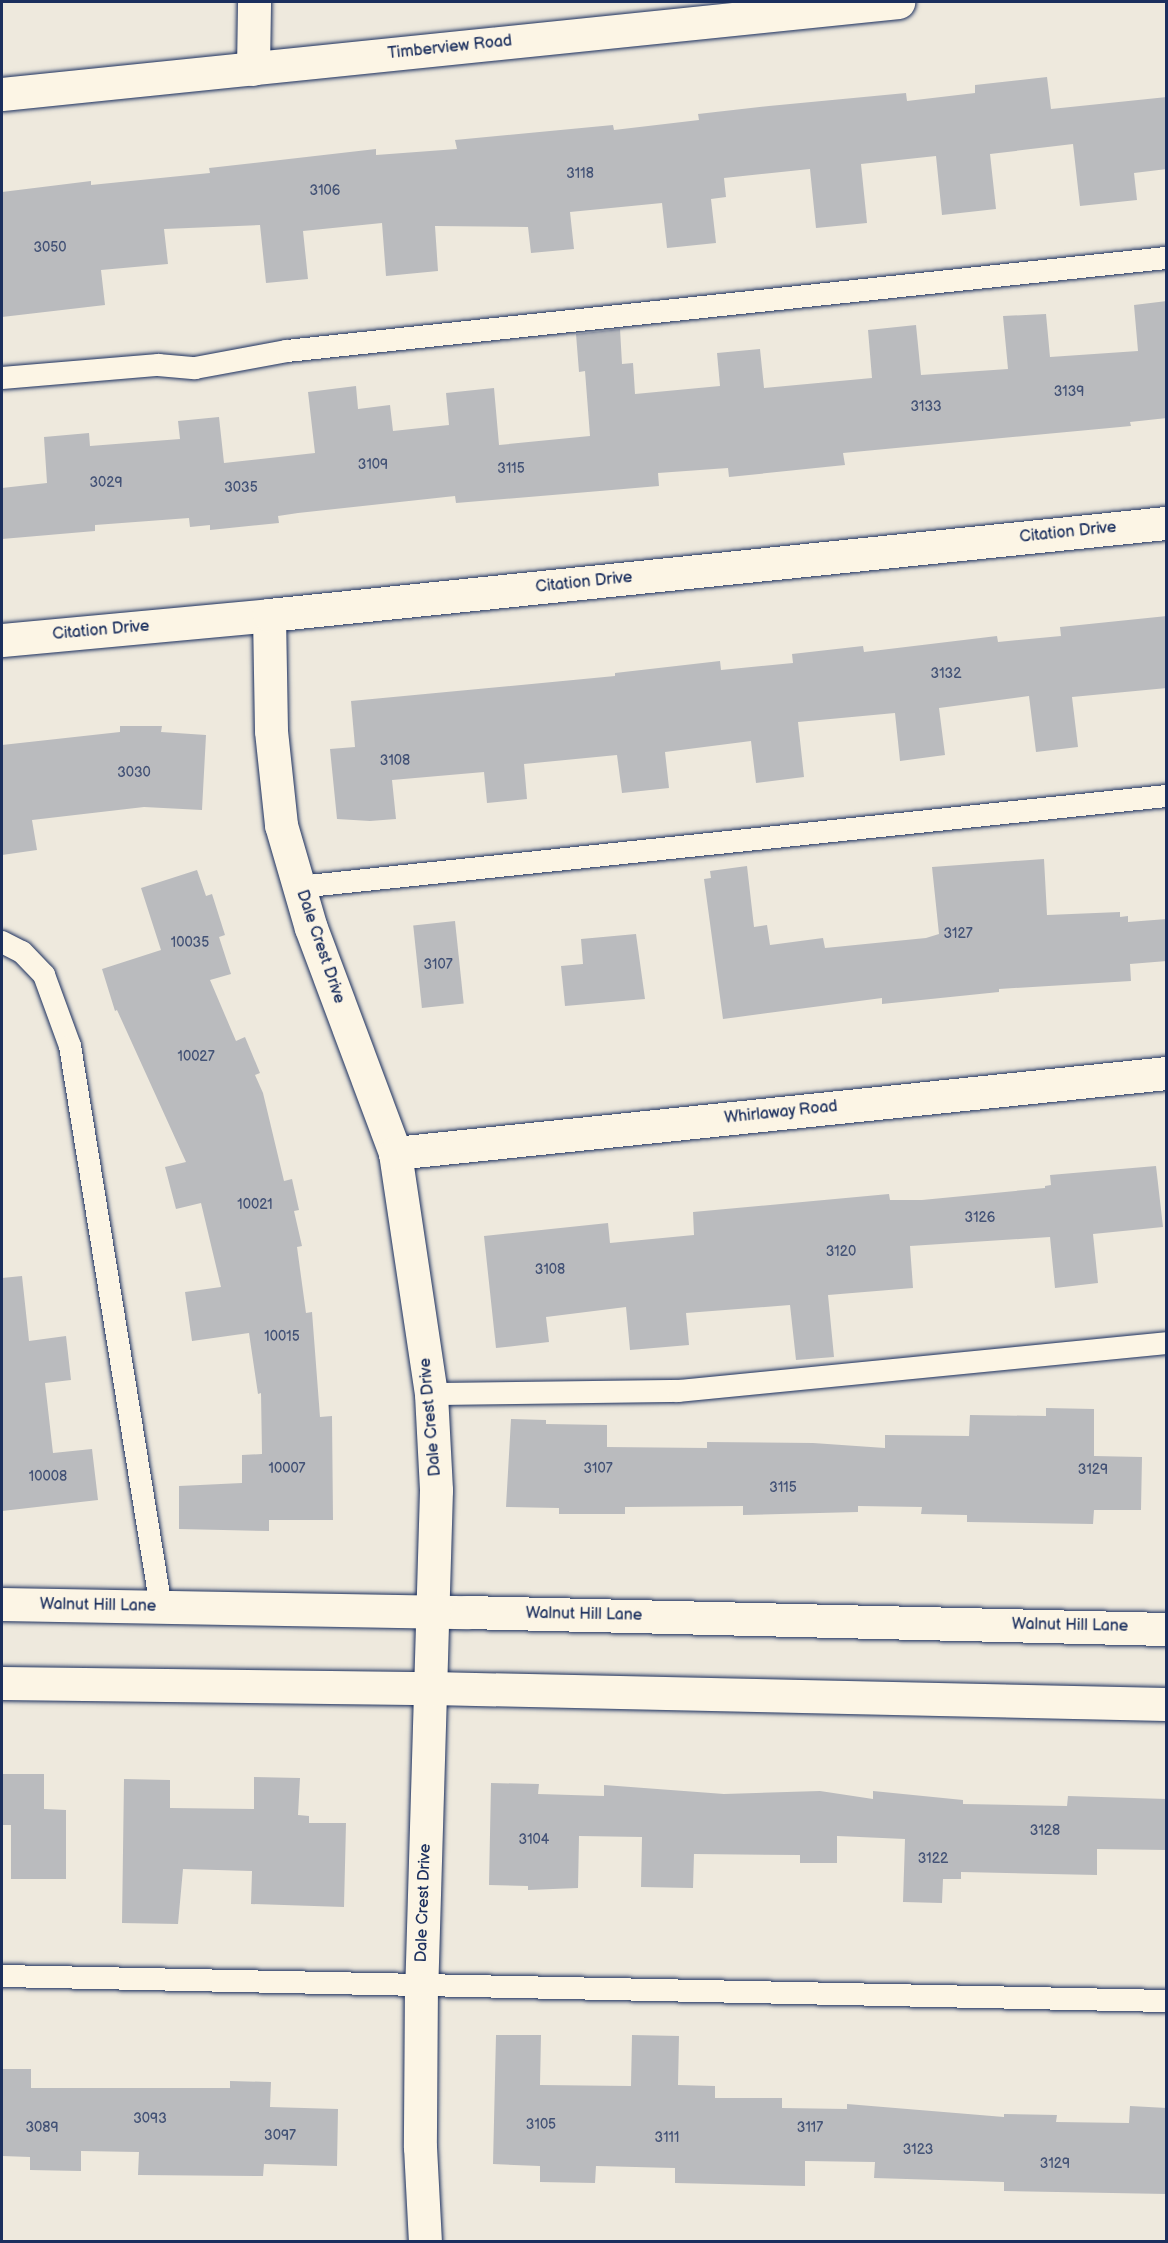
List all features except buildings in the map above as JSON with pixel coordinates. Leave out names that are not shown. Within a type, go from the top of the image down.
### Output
[{"type":"street","points":[[253,69],[254,2]]},
{"type":"street","name":"Timberview Road","points":[[2,94],[898,2]]},
{"type":"street","name":"Citation Drive","points":[[2,640],[269,615],[1167,523]]},
{"type":"street","name":"Dale Crest Drive","points":[[269,615],[271,731],[280,813],[311,928],[395,1154],[431,1394],[436,1490],[422,1984],[420,2148],[425,2241]]},
{"type":"street","name":"Whirlaway Road","points":[[395,1154],[1167,1073]]},
{"type":"street","name":"Walnut Hill Lane","points":[[2,1604],[433,1611],[1167,1629]]},
{"type":"street","points":[[2,1683],[432,1688],[1167,1704]]},
{"type":"lane","points":[[2,378],[158,365],[195,368],[287,351],[1167,258]]},
{"type":"lane","points":[[299,887],[1167,796]]},
{"type":"lane","points":[[2,942],[22,952],[44,975],[70,1046],[161,1607]]},
{"type":"lane","points":[[431,1394],[678,1391],[1167,1343]]},
{"type":"lane","points":[[2,1976],[1167,2001]]}]
